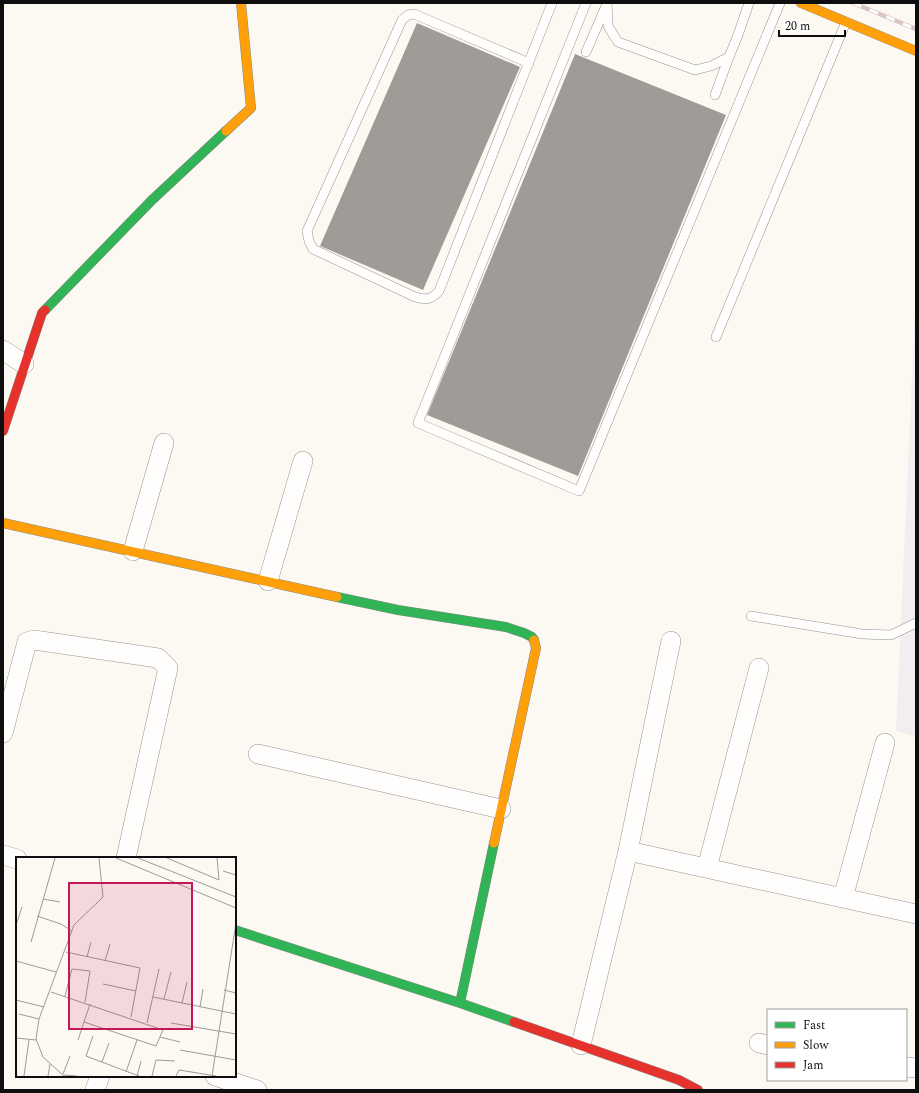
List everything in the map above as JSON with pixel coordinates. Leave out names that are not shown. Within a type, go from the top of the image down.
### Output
[{"type":"street","points":[[3,431],[24,364],[42,314],[152,200],[252,108],[241,3]]},
{"type":"street","points":[[801,3],[916,51]]},
{"type":"street","points":[[3,350],[24,364]]},
{"type":"street","points":[[133,551],[164,443]]},
{"type":"street","points":[[268,581],[303,461]]},
{"type":"street","points":[[3,522],[398,610],[506,627],[524,632],[532,637],[536,648],[460,1003]]},
{"type":"street","points":[[3,733],[27,642],[34,640],[158,658],[168,668],[126,857]]},
{"type":"street","points":[[581,1045],[628,851],[671,641]]},
{"type":"street","points":[[707,868],[759,668]]},
{"type":"street","points":[[843,898],[884,743]]},
{"type":"street","points":[[258,754],[501,809]]},
{"type":"street","points":[[628,851],[916,914]]},
{"type":"street","points":[[3,855],[16,859]]},
{"type":"street","points":[[236,930],[460,1003],[679,1080],[698,1090]]},
{"type":"street","points":[[95,1090],[100,1077]]},
{"type":"street","points":[[217,1077],[257,1090]]},
{"type":"lane","points":[[529,63],[414,14],[408,15],[402,20],[307,232],[309,241],[313,248],[415,297],[425,299],[434,297],[439,291],[529,63],[552,3]]},
{"type":"lane","points":[[586,3],[418,424],[578,491],[780,3]]},
{"type":"lane","points":[[607,3],[608,26],[618,42],[694,70],[711,66],[729,57]]},
{"type":"lane","points":[[586,52],[607,3]]},
{"type":"lane","points":[[715,95],[749,3]]},
{"type":"lane","points":[[716,337],[846,22]]},
{"type":"lane","points":[[751,616],[862,634],[884,635],[891,635],[916,623]]},
{"type":"shaded area","points":[[916,290],[916,737],[896,731]]},
{"type":"building","points":[[417,23],[520,67],[423,290],[320,246]]},
{"type":"building","points":[[575,54],[726,115],[578,476],[427,415]]},
{"type":"railway","points":[[853,3],[916,29]]},
{"type":"traffic: fast","points":[[45,310],[152,200],[226,131]]},
{"type":"traffic: fast","points":[[337,597],[398,610],[506,627],[524,633],[532,637],[534,640]]},
{"type":"traffic: fast","points":[[460,1003],[494,843]]},
{"type":"traffic: fast","points":[[236,930],[514,1022]]},
{"type":"traffic: slow","points":[[226,131],[251,108],[241,3]]},
{"type":"traffic: slow","points":[[801,3],[916,51]]},
{"type":"traffic: slow","points":[[3,523],[337,597]]},
{"type":"traffic: slow","points":[[494,843],[536,648],[534,640]]},
{"type":"traffic: jam","points":[[3,431],[42,313],[45,310]]},
{"type":"traffic: jam","points":[[514,1022],[679,1080],[698,1090]]}]
